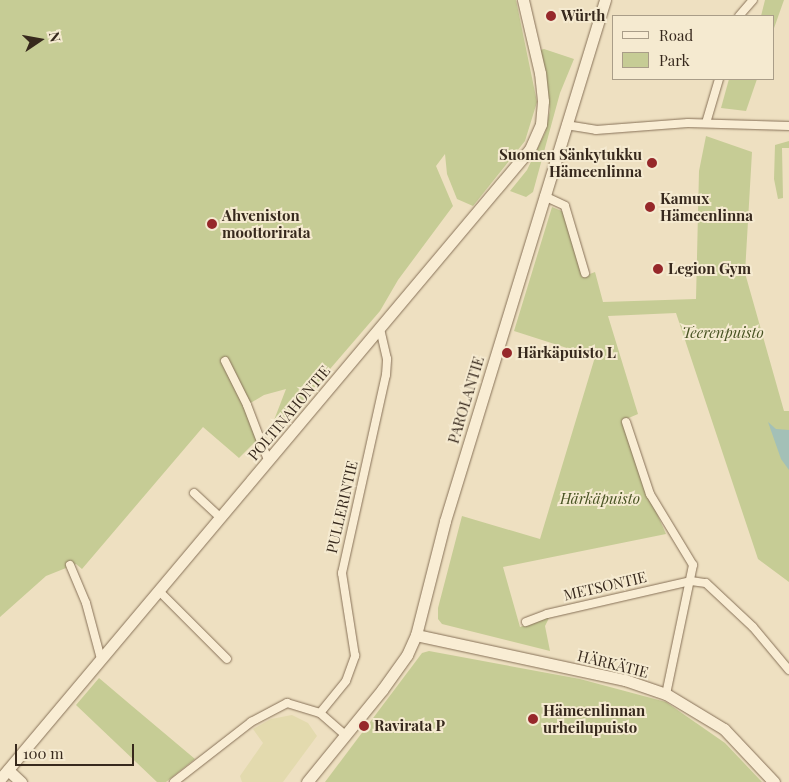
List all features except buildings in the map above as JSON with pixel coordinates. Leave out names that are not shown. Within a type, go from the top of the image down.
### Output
[{"type":"main road","name":"POLTINAHONTIE","points":[[3,774],[221,518],[530,148],[537,135],[543,106],[533,43],[523,0]]},
{"type":"main road","name":"PAROLANTIE","points":[[307,782],[407,655],[416,635],[445,521],[605,0]]},
{"type":"main road","name":"HÄRKÄTIE","points":[[416,635],[625,680],[666,694],[724,729],[774,782]]},
{"type":"main road","points":[[3,774],[21,782]]},
{"type":"street","points":[[740,15],[753,0]]},
{"type":"street","points":[[706,123],[719,80]]},
{"type":"street","points":[[566,125],[596,130],[706,123],[789,126]]},
{"type":"street","points":[[544,196],[565,206],[585,273]]},
{"type":"street","name":"PULLERINTIE","points":[[320,713],[346,681],[355,656],[342,573],[343,555],[386,376],[387,359],[380,328]]},
{"type":"street","points":[[225,361],[247,405],[268,460]]},
{"type":"street","points":[[626,422],[650,494],[693,566],[666,694]]},
{"type":"street","points":[[194,493],[221,518]]},
{"type":"street","points":[[70,565],[86,603],[101,659]]},
{"type":"street","points":[[691,581],[706,584],[716,592],[753,627],[789,670]]},
{"type":"street","name":"METSONTIE","points":[[526,622],[547,614],[691,581]]},
{"type":"street","points":[[159,591],[227,659]]},
{"type":"street","points":[[174,782],[276,706],[297,703],[320,713],[345,735]]},
{"type":"shaded area","points":[[292,715],[308,723],[317,736],[283,782],[242,782],[240,776],[263,743],[253,729],[271,719]]},
{"type":"green space","name":"Ahveniston moottorirata","points":[[0,0],[516,0],[537,102],[525,141],[473,206],[457,199],[447,174],[445,154],[436,166],[453,206],[398,280],[380,311],[280,427],[271,428],[286,389],[264,395],[247,405],[259,438],[239,458],[203,427],[82,569],[76,564],[46,576],[0,617]]},
{"type":"green space","points":[[765,0],[784,0],[774,28],[774,15],[761,15]]},
{"type":"green space","points":[[544,49],[574,59],[560,93],[533,192],[526,197],[510,191],[527,170],[545,133],[550,110],[540,50]]},
{"type":"green space","points":[[729,80],[757,80],[746,111],[721,108]]},
{"type":"green space","points":[[706,136],[752,152],[745,273],[784,411],[789,411],[789,582],[758,559],[676,313],[608,316],[638,414],[624,420],[650,498],[666,534],[503,567],[520,627],[550,616],[545,626],[550,651],[442,624],[438,619],[438,608],[462,516],[540,539],[595,357],[514,331],[552,207],[564,212],[582,277],[595,272],[603,302],[696,299],[699,171]]},
{"type":"green space","points":[[789,141],[789,148],[782,148],[783,198],[778,199],[774,179],[775,145]]},
{"type":"green space","name":"Hämeenlinnan urheilupuisto","points":[[429,651],[580,679],[666,702],[725,743],[762,782],[325,782],[422,653]]},
{"type":"green space","points":[[99,678],[195,759],[166,782],[157,782],[76,705]]},
{"type":"water","points":[[768,422],[776,429],[789,430],[789,470],[781,459]]},
{"type":"place","name":"Würth","points":[[551,16]]},
{"type":"place","name":"Suomen Sänkytukku Hämeenlinna","points":[[652,163]]},
{"type":"place","name":"Kamux Hämeenlinna","points":[[650,207]]},
{"type":"place","name":"Ahveniston moottorirata","points":[[212,224]]},
{"type":"place","name":"Legion Gym","points":[[658,269]]},
{"type":"place","name":"Härkäpuisto L","points":[[507,353]]},
{"type":"place","name":"Hämeenlinnan urheilupuisto","points":[[533,719]]},
{"type":"place","name":"Ravirata P","points":[[364,726]]},
{"type":"park label","name":"Teerenpuisto","points":[[723,333]]},
{"type":"park label","name":"Härkäpuisto","points":[[600,499]]}]
